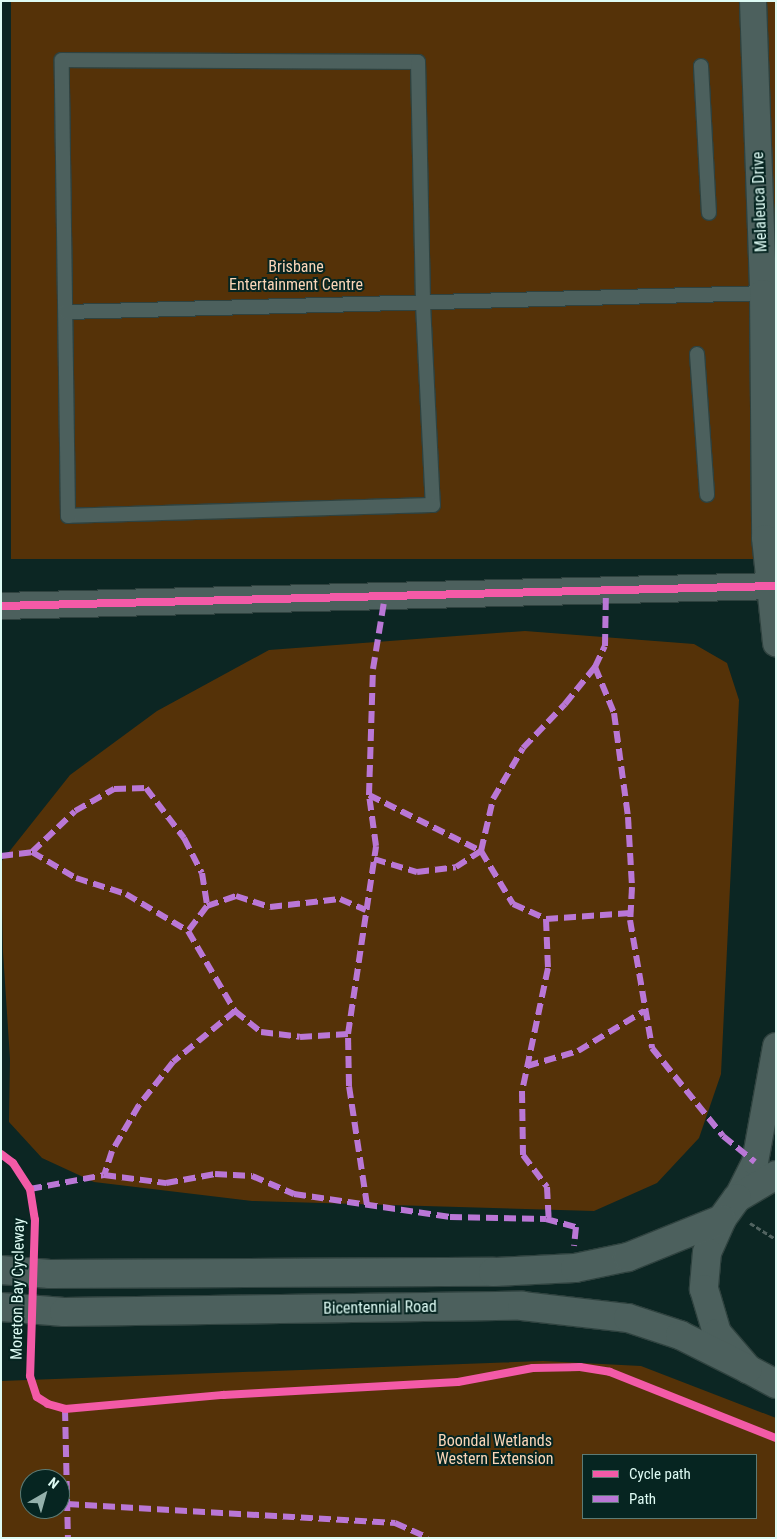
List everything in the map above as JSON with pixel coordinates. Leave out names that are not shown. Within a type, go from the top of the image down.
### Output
[{"type":"main road","points":[[1,1270],[60,1274],[493,1272],[575,1268],[628,1257],[735,1212],[776,1175]]},
{"type":"main road","name":"Bicentennial Road","points":[[735,1212],[707,1252],[704,1289],[717,1333],[748,1369]]},
{"type":"main road","name":"Bicentennial Road","points":[[1,1307],[64,1312],[522,1306],[628,1318],[680,1335],[776,1384]]},
{"type":"street","name":"Melaleuca Drive","points":[[753,1],[770,293],[766,538],[774,587],[776,643]]},
{"type":"street","points":[[1,606],[774,587]]},
{"type":"street","points":[[735,1212],[755,1162],[776,1046]]},
{"type":"lane","points":[[62,60],[418,62],[423,304],[434,505],[68,516],[62,60]]},
{"type":"lane","points":[[701,66],[709,213]]},
{"type":"lane","points":[[66,312],[423,304],[770,293]]},
{"type":"lane","points":[[697,354],[707,496]]},
{"type":"path","points":[[735,1212],[776,1239]]},
{"type":"green space","name":"Brisbane Entertainment Centre","points":[[11,1],[776,1],[776,559],[11,559]]},
{"type":"green space","points":[[525,631],[694,644],[727,663],[739,700],[721,1074],[699,1138],[657,1183],[594,1211],[252,1201],[94,1182],[42,1158],[9,1122],[10,1059],[3,952],[1,862],[70,775],[157,711],[269,650]]},
{"type":"green space","name":"Boondal Wetlands Western Extension","points":[[543,1361],[641,1366],[776,1418],[776,1538],[1,1538],[1,1381]]},
{"type":"marked path","points":[[369,795],[481,851],[493,799],[523,748],[565,704],[595,667],[605,646],[606,591]]},
{"type":"marked path","points":[[367,1205],[349,1086],[348,1034],[376,846],[369,795],[373,669],[385,596]]},
{"type":"marked path","points":[[595,667],[614,713],[628,817],[632,887],[630,920],[652,1048],[723,1136],[755,1162]]},
{"type":"marked path","points":[[32,852],[75,811],[114,789],[146,788],[184,838],[202,873],[207,906],[188,931]]},
{"type":"marked path","points":[[374,859],[417,872],[456,867],[481,851],[513,904],[546,919],[631,913]]},
{"type":"marked path","points":[[1,856],[32,852],[76,878],[126,894],[188,931],[235,1011],[173,1062],[139,1105],[112,1151],[104,1175]]},
{"type":"marked path","points":[[207,906],[236,896],[270,907],[340,899],[366,910]]},
{"type":"marked path","points":[[546,919],[548,968],[522,1091],[523,1155],[547,1187],[549,1220]]},
{"type":"marked path","points":[[235,1011],[261,1032],[300,1037],[348,1034]]},
{"type":"marked path","points":[[527,1066],[578,1051],[644,1011]]},
{"type":"marked path","points":[[30,1189],[104,1175],[166,1183],[215,1174],[252,1176],[294,1194],[450,1217],[546,1219],[576,1227],[574,1246]]},
{"type":"marked path","points":[[65,1409],[68,1538]]},
{"type":"marked path","points":[[70,1504],[395,1523],[428,1538]]},
{"type":"cycle path","points":[[1,606],[776,586]]},
{"type":"cycle path","name":"Moreton Bay Cycleway","points":[[1,1154],[13,1163],[30,1189],[35,1220],[30,1376],[37,1397],[48,1404],[65,1409],[223,1395],[458,1382],[533,1368],[580,1367],[610,1372],[776,1438]]}]
